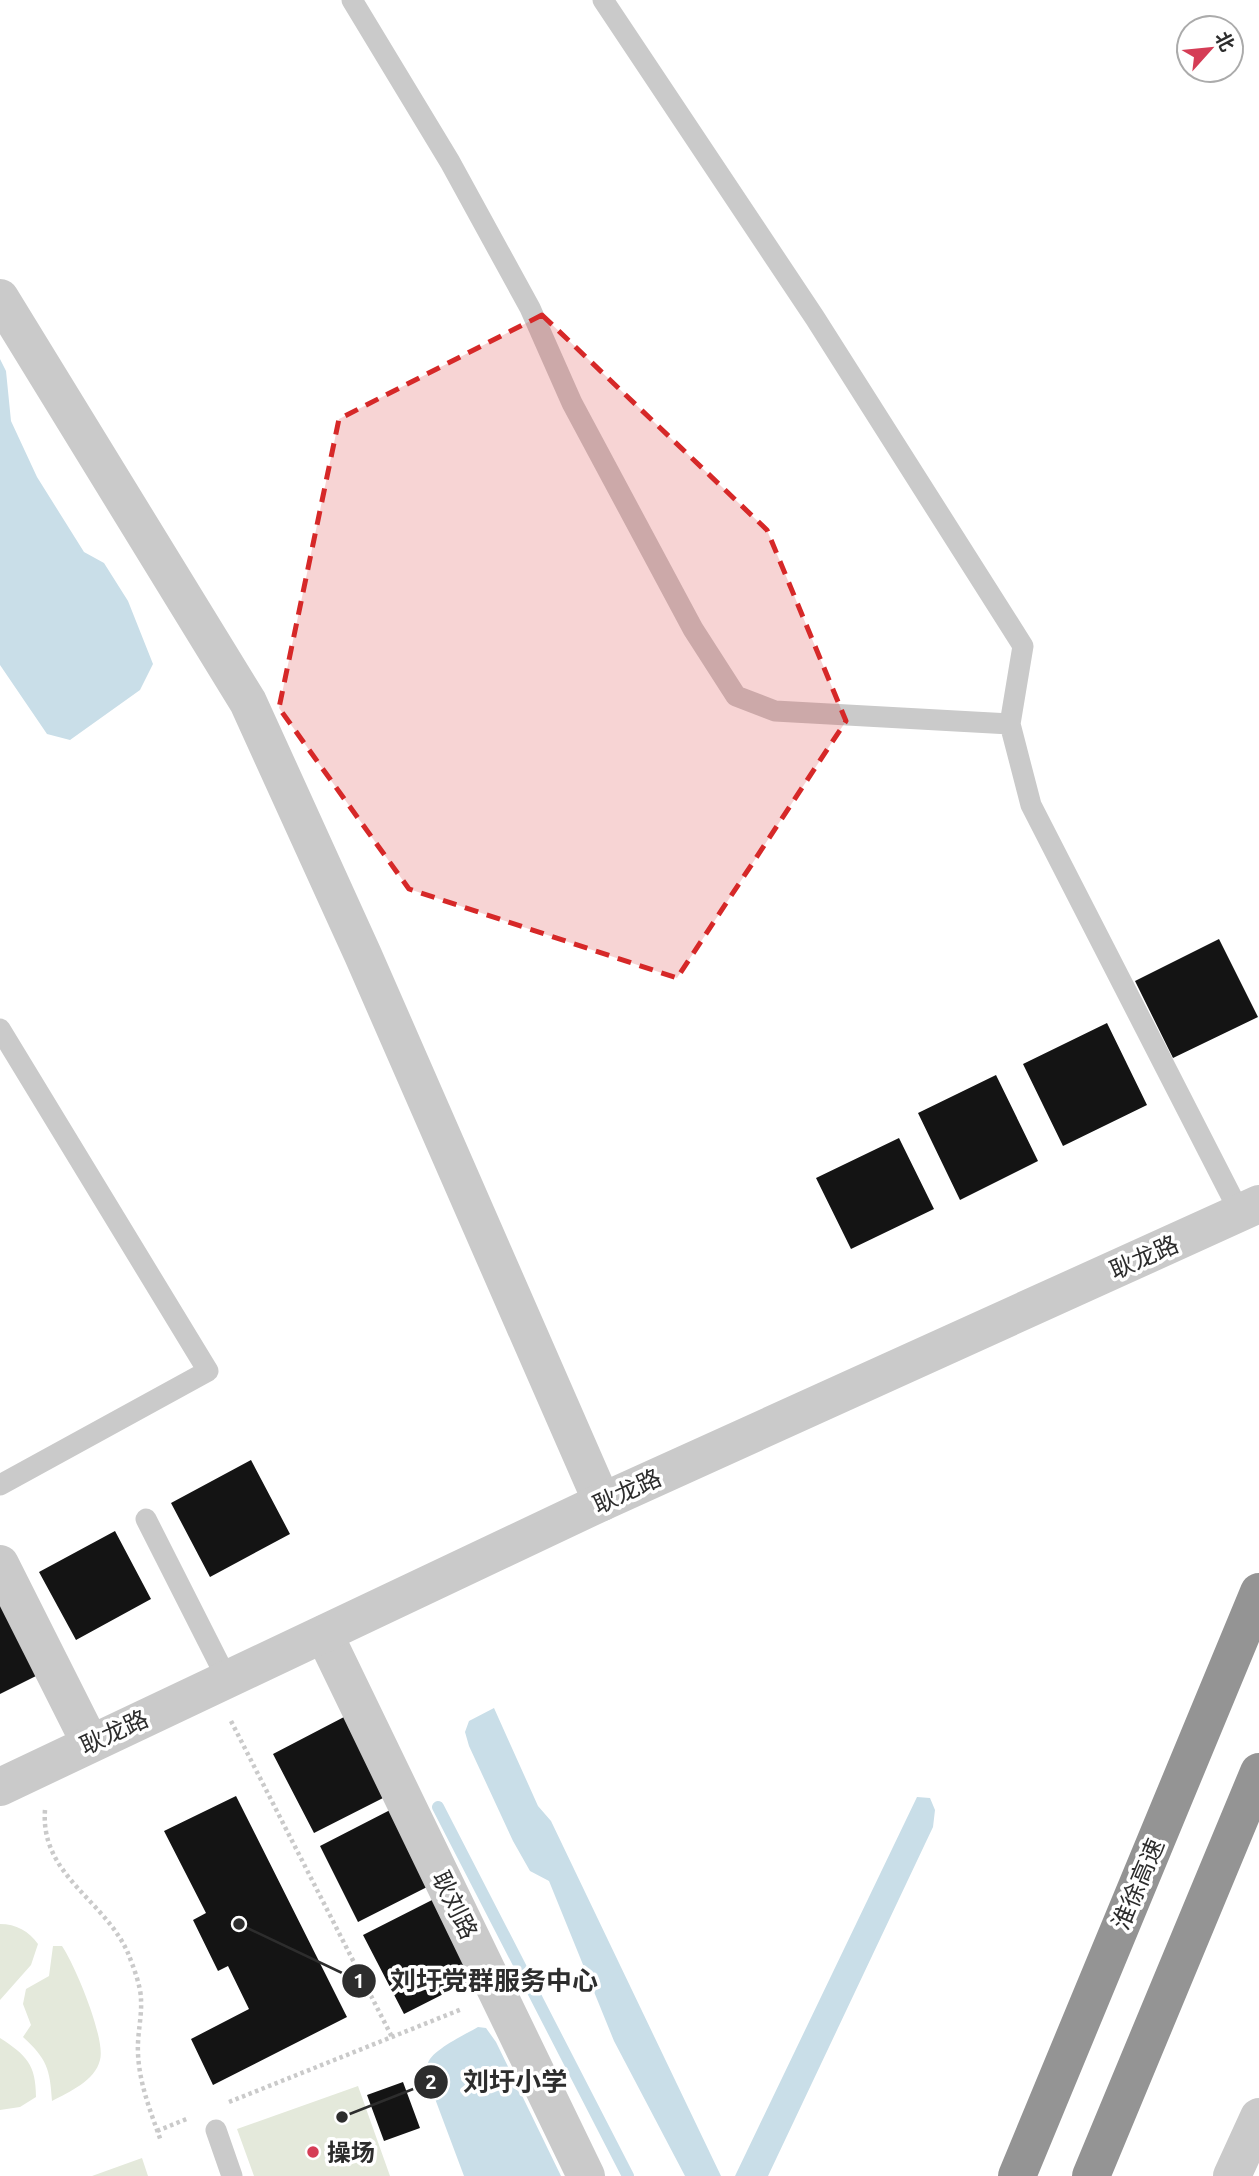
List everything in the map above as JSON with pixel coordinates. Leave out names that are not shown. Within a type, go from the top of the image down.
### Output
[{"type":"highway","name":"淮徐高速","points":[[1017,2176],[1259,1592]]},
{"type":"highway","points":[[1091,2176],[1259,1772]]},
{"type":"street","points":[[2,304],[248,702],[363,955],[602,1502]]},
{"type":"street","name":"耿龙路","points":[[0,1787],[602,1502],[1249,1209]]},
{"type":"street","points":[[0,1564],[90,1743]]},
{"type":"street","name":"耿刘路","points":[[324,1634],[586,2176]]},
{"type":"street","points":[[1232,2176],[1259,2117]]},
{"type":"lane","points":[[352,0],[470,198],[530,308],[572,403],[604,463],[693,629],[736,696],[775,711],[1010,724]]},
{"type":"lane","points":[[603,0],[815,318],[1023,646],[1010,724],[1031,805],[1249,1209]]},
{"type":"lane","points":[[0,1029],[208,1371],[0,1485]]},
{"type":"lane","points":[[146,1519],[220,1683]]},
{"type":"lane","points":[[216,2130],[232,2176]]},
{"type":"path","points":[[220,1683],[393,2037]]},
{"type":"path","points":[[50,1763],[44,1822],[48,1846],[60,1868],[117,1931],[129,1955],[141,1996],[138,2053],[144,2093],[161,2141]]},
{"type":"path","points":[[228,2103],[498,1995]]},
{"type":"path","points":[[157,2131],[192,2117]]},
{"type":"highlighted area","points":[[542,315],[767,530],[846,721],[677,978],[409,889],[279,708],[339,419]]},
{"type":"shaded area","points":[[0,1924],[22,1929],[38,1944],[31,1965],[0,2000]]},
{"type":"shaded area","points":[[53,1946],[62,1946],[74,1969],[94,2020],[101,2050],[100,2060],[93,2074],[52,2101],[46,2065],[23,2037],[31,2025],[23,2004],[26,1989],[49,1976]]},
{"type":"shaded area","points":[[0,2038],[28,2062],[34,2076],[36,2097],[20,2107],[0,2110]]},
{"type":"shaded area","name":"操场","points":[[358,2086],[390,2176],[254,2176],[237,2129]]},
{"type":"shaded area","points":[[142,2158],[148,2176],[92,2176]]},
{"type":"water","points":[[0,359],[6,371],[11,421],[37,477],[84,552],[104,563],[128,601],[153,664],[140,690],[70,740],[47,734],[0,665]]},
{"type":"water","points":[[494,1708],[538,1806],[551,1821],[721,2176],[685,2176],[614,2041],[549,1881],[530,1871],[513,1841],[465,1732],[469,1721]]},
{"type":"water","points":[[917,1797],[930,1798],[935,1810],[933,1827],[768,2176],[735,2176]]},
{"type":"water","points":[[478,2027],[486,2028],[496,2042],[561,2176],[464,2176],[428,2080],[427,2067],[436,2053]]},
{"type":"building","points":[[1219,939],[1258,1017],[1173,1058],[1135,981]]},
{"type":"building","points":[[1107,1023],[1147,1105],[1063,1146],[1023,1064]]},
{"type":"building","points":[[996,1075],[1038,1161],[960,1200],[918,1113]]},
{"type":"building","points":[[899,1138],[934,1209],[851,1249],[816,1178]]},
{"type":"building","points":[[251,1460],[290,1534],[210,1577],[171,1503]]},
{"type":"building","points":[[115,1531],[151,1599],[76,1640],[39,1572]]},
{"type":"building","points":[[0,1584],[44,1672],[0,1694]]},
{"type":"building","points":[[344,1717],[385,1797],[314,1833],[273,1754]]},
{"type":"building","points":[[236,1796],[347,2017],[213,2085],[191,2039],[249,2009],[228,1966],[218,1971],[193,1920],[206,1913],[164,1831]]},
{"type":"building","points":[[392,1809],[431,1885],[358,1922],[320,1846]]},
{"type":"building","points":[[436,1898],[477,1977],[404,2014],[363,1935]]},
{"type":"building","points":[[403,2082],[420,2128],[384,2141],[367,2095]]},
{"type":"waterway","points":[[438,1807],[628,2176]]},
{"type":"place","name":"刘圩党群服务中心","points":[[239,1924]]},
{"type":"place","name":"刘圩小学","points":[[342,2117]]},
{"type":"place","name":"操场","points":[[313,2152]]}]
